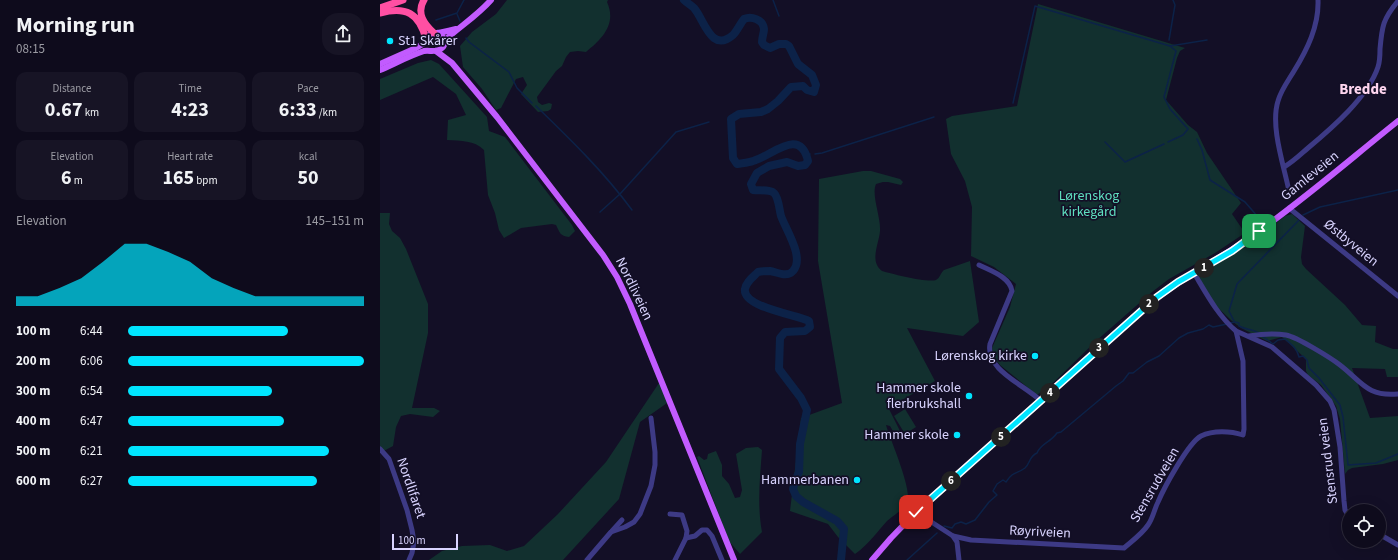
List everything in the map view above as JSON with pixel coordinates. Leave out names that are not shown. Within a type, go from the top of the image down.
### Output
[{"type":"highway","points":[[380,8],[403,0]]},
{"type":"highway","points":[[424,0],[421,14],[425,23],[436,33]]},
{"type":"highway","points":[[380,13],[399,10],[411,14],[421,25],[426,40]]},
{"type":"main road","points":[[380,70],[422,52],[440,50],[444,43],[459,28],[478,14],[491,0]]},
{"type":"main road","points":[[380,64],[416,48],[426,40],[430,34],[459,28]]},
{"type":"main road","points":[[436,33],[442,35],[444,43]]},
{"type":"main road","points":[[426,40],[427,46],[433,51]]},
{"type":"main road","name":"Nordliveien","points":[[444,43],[452,63]]},
{"type":"main road","name":"Nordliveien","points":[[433,51],[452,63],[512,135],[599,250],[617,277],[630,304],[734,560]]},
{"type":"main road","name":"Gamleveien","points":[[872,560],[916,512],[1153,301],[1172,286],[1236,248],[1289,208],[1398,121]]},
{"type":"street","points":[[1289,191],[1276,126],[1276,111],[1278,101],[1284,87],[1305,52],[1311,38],[1316,20],[1318,0]]},
{"type":"street","points":[[1284,166],[1289,164],[1316,142],[1351,109],[1373,80],[1379,66],[1382,27],[1386,17],[1398,1]]},
{"type":"street","name":"Østbyveien","points":[[1289,208],[1398,296]]},
{"type":"street","points":[[979,265],[1004,278],[1011,286],[1012,291],[990,344],[991,357],[999,368],[1041,401]]},
{"type":"street","name":"Stensrud veien","points":[[1194,274],[1222,316],[1236,330],[1272,347],[1316,385],[1330,402],[1334,410],[1340,447],[1344,504]]},
{"type":"street","name":"Stensrudveien","points":[[1126,547],[1148,525],[1167,483],[1194,442],[1201,436],[1210,434],[1234,432],[1243,435],[1244,374],[1243,361],[1236,330]]},
{"type":"street","points":[[1248,336],[1265,334],[1288,336],[1332,359],[1375,393],[1398,394]]},
{"type":"street","points":[[611,532],[634,522],[640,514],[651,486],[656,452],[651,418]]},
{"type":"street","name":"Nordlifaret","points":[[380,449],[388,456],[407,510],[414,542],[409,560]]},
{"type":"street","points":[[916,512],[954,536],[957,542],[959,560]]},
{"type":"street","points":[[670,514],[682,515],[686,531],[686,538],[675,560]]},
{"type":"street","points":[[587,560],[622,520]]},
{"type":"street","points":[[686,538],[695,536],[702,530],[707,530],[712,536],[722,560]]},
{"type":"street","name":"Røyriveien","points":[[954,536],[971,540],[1025,544],[1093,546],[1120,549],[1126,547]]},
{"type":"street","points":[[1386,538],[1398,545]]},
{"type":"green space","points":[[507,0],[608,0],[607,2],[610,10],[609,24],[602,36],[586,52],[570,52],[562,66],[556,71],[537,97],[538,102],[542,105],[549,103],[552,104],[551,109],[548,111],[538,112],[521,94],[527,85],[523,77],[516,79],[501,108],[496,110],[482,89],[463,67],[460,46],[472,32],[496,14]]},
{"type":"green space","name":"Lørenskog kirkegård","points":[[1038,4],[1185,48],[1180,51],[1177,58],[1166,100],[1188,125],[1197,132],[1207,153],[1241,203],[1232,214],[1245,233],[1215,253],[1169,279],[1152,292],[1096,341],[1054,382],[1037,395],[1000,365],[994,357],[992,348],[1010,307],[1016,284],[994,267],[971,256],[972,207],[965,181],[951,154],[946,119],[952,116],[1017,106]]},
{"type":"green space","points":[[431,60],[439,64],[487,117],[489,131],[505,137],[572,225],[575,231],[569,237],[562,235],[556,225],[552,224],[521,228],[504,238],[499,230],[495,213],[488,195],[484,150],[476,144],[447,140],[448,120],[466,115],[456,94],[433,77],[380,100],[380,79],[418,63]]},
{"type":"green space","points":[[863,171],[871,171],[900,179],[903,182],[901,185],[888,182],[876,184],[875,200],[880,225],[875,257],[878,267],[882,271],[932,281],[936,280],[944,270],[970,261],[979,322],[963,336],[907,328],[935,381],[902,400],[905,406],[897,409],[895,405],[889,409],[902,435],[897,438],[890,426],[886,425],[907,487],[907,502],[901,510],[887,521],[868,543],[855,554],[838,537],[828,524],[790,511],[801,418],[842,403],[818,261],[819,179]]},
{"type":"green space","points":[[380,213],[390,213],[389,224],[392,231],[400,238],[406,249],[428,304],[428,333],[412,408],[434,408],[440,411],[433,417],[410,414],[401,416],[396,427],[393,446],[380,453]]},
{"type":"green space","points":[[1292,214],[1305,226],[1301,257],[1302,264],[1345,305],[1362,325],[1376,326],[1375,342],[1393,349],[1398,349],[1398,377],[1387,377],[1385,369],[1352,368],[1370,418],[1398,416],[1398,460],[1383,464],[1352,468],[1345,474],[1340,419],[1336,406],[1321,385],[1308,375],[1306,371],[1306,359],[1282,337],[1267,341],[1241,328],[1216,306],[1197,275],[1243,247],[1285,216]]},
{"type":"green space","points":[[661,380],[670,401],[640,422],[619,499],[563,560],[429,560],[442,551],[462,546],[490,545],[507,551],[524,546],[558,514],[606,462]]},
{"type":"green space","points":[[905,409],[916,427],[905,434],[894,416]]},
{"type":"green space","points":[[758,447],[762,450],[759,502],[762,532],[740,554],[729,541],[697,457],[699,456],[704,460],[707,459],[708,454],[716,451],[722,465],[722,476],[729,484],[735,498],[740,497],[742,490],[736,454],[746,448]]},
{"type":"waterway","points":[[436,20],[457,13],[464,0]]},
{"type":"waterway","points":[[684,0],[698,13],[709,33],[714,38],[719,40],[725,40],[733,35],[744,19],[756,19],[761,23],[764,29],[762,42],[764,45],[770,48],[779,44],[786,44],[789,46],[798,64],[812,75],[816,85],[814,92],[807,90],[803,86],[791,87],[768,109],[761,112],[739,114],[731,119],[733,158],[737,164],[749,162],[792,144],[799,146],[804,151],[808,161],[805,165],[798,166],[787,162],[769,166],[757,173],[751,184],[753,190],[769,191],[776,195],[781,216],[796,252],[797,259],[796,265],[791,273],[782,274],[770,271],[758,272],[748,282],[745,289],[746,295],[752,301],[771,310],[809,321],[810,327],[805,331],[785,332],[780,338],[779,369],[801,398],[807,410],[800,444],[799,472],[793,489],[796,496],[803,502],[837,521],[844,529],[841,560]]},
{"type":"waterway","points":[[773,0],[779,16]]},
{"type":"waterway","points":[[1169,40],[1175,5],[1173,0]]},
{"type":"waterway","points":[[1013,103],[1035,6],[1170,46],[1176,51],[1164,97],[1170,109],[1188,129],[1183,135],[1168,142]]},
{"type":"waterway","points":[[457,14],[460,21]]},
{"type":"waterway","points":[[466,38],[469,42],[509,72],[517,88],[532,103]]},
{"type":"waterway","points":[[1170,46],[1207,40]]},
{"type":"waterway","points":[[536,106],[574,143],[632,210]]},
{"type":"waterway","points":[[815,154],[934,117]]},
{"type":"waterway","points":[[600,212],[620,194],[676,132],[709,122]]},
{"type":"waterway","points":[[1197,139],[1202,150],[1210,180],[1245,202],[1258,217]]},
{"type":"waterway","points":[[1105,142],[1125,162],[1164,144]]},
{"type":"waterway","points":[[1303,215],[1320,207],[1398,190]]},
{"type":"waterway","points":[[1234,321],[1229,311],[1237,284],[1299,220]]},
{"type":"waterway","points":[[1230,323],[1239,323],[1239,326],[1259,333]]},
{"type":"waterway","points":[[944,526],[952,528],[955,524],[961,522],[966,524],[975,520],[989,502],[997,495],[993,491],[997,484],[1003,480],[1006,482],[1013,474],[1025,468],[1032,456],[1037,453],[1041,447],[1123,381],[1129,373],[1133,373],[1147,362],[1159,356],[1179,338],[1188,333],[1203,329],[1209,325],[1213,327],[1227,324]]},
{"type":"waterway","points":[[1262,336],[1273,344],[1278,340],[1285,339],[1295,349],[1299,357],[1303,356],[1307,360],[1309,368],[1319,378],[1340,405],[1343,417],[1348,465],[1376,463],[1398,454]]},
{"type":"waterway","points":[[907,560],[937,533]]},
{"type":"place","name":"St1 Skårer","points":[[390,41]]},
{"type":"place","name":"Lørenskog kirke","points":[[1035,356]]},
{"type":"place","name":"Hammer skole flerbrukshall","points":[[969,396]]},
{"type":"place","name":"Hammer skole","points":[[957,435]]},
{"type":"place","name":"Hammerbanen","points":[[857,480]]},
{"type":"district","name":"Bredde","points":[[1363,89]]},
{"type":"route","points":[[916,512],[1157,297],[1178,282],[1232,251],[1259,231]]}]
